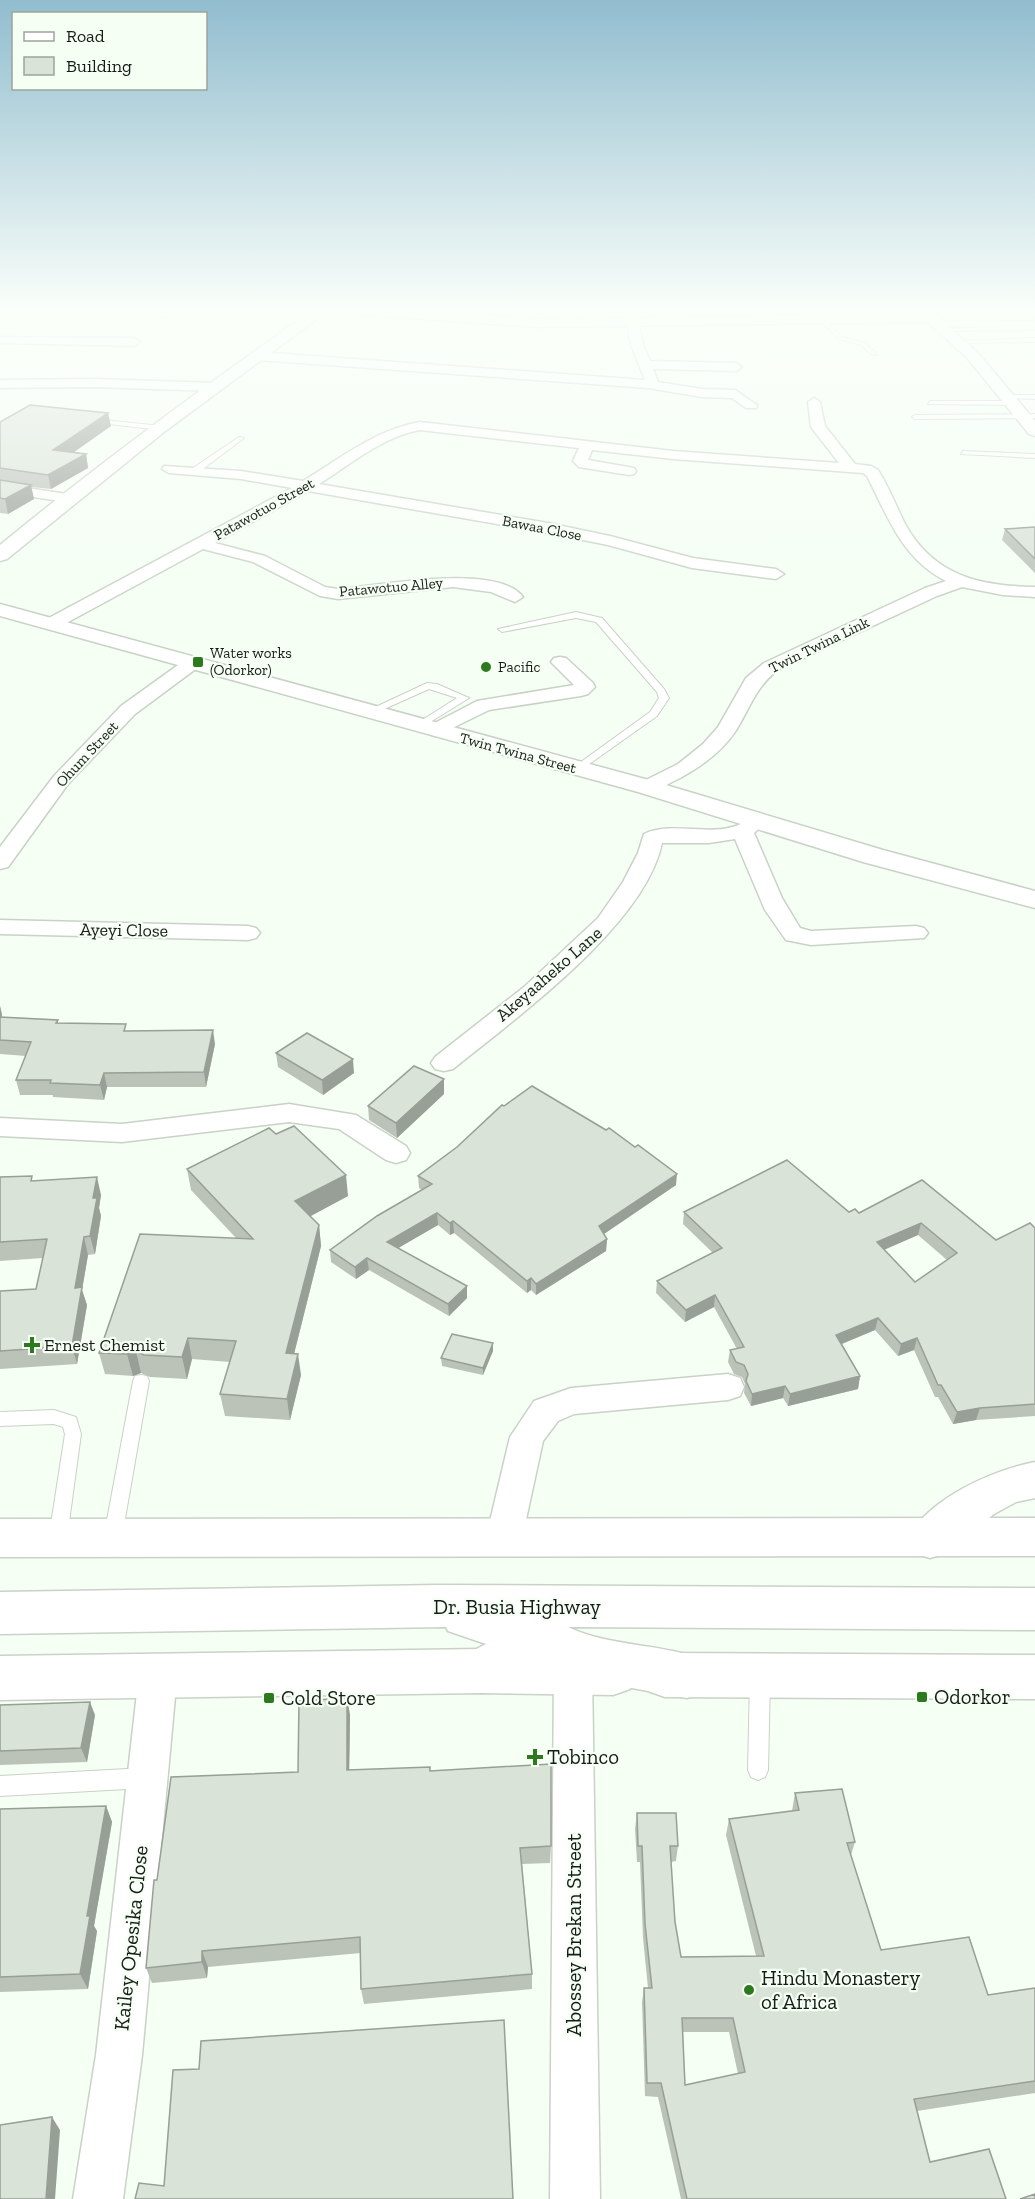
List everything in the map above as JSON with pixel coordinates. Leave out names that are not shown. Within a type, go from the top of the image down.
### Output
[{"type":"main road","points":[[0,555],[68,498],[182,413]]},
{"type":"main road","points":[[1029,416],[1035,431]]},
{"type":"main road","name":"Twin Twina Street","points":[[0,610],[647,787],[749,827],[873,856],[1035,900]]},
{"type":"main road","points":[[930,1539],[988,1494],[1011,1484],[1035,1480]]},
{"type":"main road","points":[[0,1538],[930,1539],[1035,1537]]},
{"type":"main road","points":[[436,1606],[604,1661],[687,1676]]},
{"type":"main road","name":"Dr. Busia Highway","points":[[0,1613],[436,1606],[1035,1610]]},
{"type":"main road","points":[[482,1671],[597,1607]]},
{"type":"main road","points":[[0,1678],[482,1671],[573,1671],[687,1676],[1035,1677]]},
{"type":"street","points":[[816,413],[818,427],[850,468]]},
{"type":"street","name":"Patawotuo Street","points":[[51,624],[306,486],[381,438],[405,427],[420,426],[673,455],[866,469],[873,473],[908,542],[916,553],[943,573],[1000,591],[1035,592]]},
{"type":"street","points":[[588,445],[580,457],[580,461],[584,464],[629,471]]},
{"type":"street","name":"Bawaa Close","points":[[169,469],[241,475],[306,486],[548,528],[610,541],[692,563],[776,574]]},
{"type":"street","points":[[0,488],[68,498]]},
{"type":"street","name":"Patawotuo Alley","points":[[202,544],[259,559],[320,591],[338,594],[451,582],[478,582],[501,588],[515,597]]},
{"type":"street","name":"Twin Twina Link","points":[[647,787],[685,768],[710,748],[730,723],[753,682],[770,667],[931,592],[963,581]]},
{"type":"street","points":[[428,728],[484,705],[581,690],[586,687],[561,662]]},
{"type":"street","name":"Ohum Street","points":[[0,862],[61,780],[128,710],[191,664]]},
{"type":"street","points":[[749,827],[775,905],[790,932],[795,936],[812,938],[916,933]]},
{"type":"street","name":"Akeyaaheko Lane","points":[[444,1063],[533,992],[607,923],[634,882],[649,853],[652,839],[658,836],[709,837],[749,827]]},
{"type":"street","name":"Ayeyi Close","points":[[0,927],[248,933]]},
{"type":"street","points":[[0,1127],[122,1133],[289,1113],[346,1121],[396,1153]]},
{"type":"street","points":[[504,1538],[527,1437],[546,1412],[571,1401],[728,1387]]},
{"type":"street","name":"Abossey Brekan Street","points":[[573,1671],[575,2199]]},
{"type":"street","name":"Kailey Opesika Close","points":[[98,2199],[119,2055],[158,1675]]},
{"type":"lane","points":[[915,417],[1029,416]]},
{"type":"lane","points":[[79,419],[162,428]]},
{"type":"lane","points":[[196,471],[241,438]]},
{"type":"lane","points":[[963,453],[1035,456]]},
{"type":"lane","points":[[502,629],[576,615],[599,620],[661,691],[664,698],[654,714],[578,769]]},
{"type":"lane","points":[[370,712],[427,686],[434,686],[464,698],[428,728]]},
{"type":"lane","points":[[113,1538],[141,1381]]},
{"type":"lane","points":[[0,1419],[54,1417],[70,1422],[73,1434],[57,1538]]},
{"type":"lane","points":[[758,1770],[760,1676]]},
{"type":"lane","points":[[0,1786],[147,1778]]},
{"type":"building","points":[[17,413],[108,413],[53,450],[86,454],[48,475],[0,468],[0,422]]},
{"type":"building","points":[[0,480],[31,485],[5,499],[0,498]]},
{"type":"building","points":[[1035,527],[1035,559],[1005,529]]},
{"type":"building","points":[[0,1017],[58,1020],[56,1023],[126,1024],[124,1031],[213,1030],[204,1072],[104,1073],[100,1085],[50,1083],[51,1080],[16,1080],[31,1042],[0,1040]]},
{"type":"building","points":[[307,1033],[353,1059],[322,1080],[276,1053]]},
{"type":"building","points":[[414,1066],[444,1079],[396,1123],[368,1106]]},
{"type":"building","points":[[532,1086],[606,1130],[609,1128],[635,1147],[638,1145],[677,1174],[599,1226],[607,1239],[536,1284],[531,1278],[527,1281],[453,1221],[450,1223],[437,1213],[387,1242],[467,1286],[448,1304],[367,1258],[355,1267],[330,1250],[377,1216],[432,1184],[418,1176],[457,1147],[502,1105],[504,1106]]},
{"type":"building","points":[[294,1126],[346,1175],[295,1201],[319,1225],[286,1353],[298,1354],[287,1399],[220,1394],[236,1341],[188,1338],[182,1357],[144,1355],[136,1351],[127,1354],[99,1353],[140,1234],[253,1239],[187,1169],[269,1128],[276,1134]]},
{"type":"building","points":[[787,1160],[849,1212],[855,1209],[859,1213],[922,1180],[996,1240],[1030,1223],[1035,1228],[1035,1404],[957,1412],[941,1385],[938,1385],[917,1338],[901,1344],[878,1318],[836,1335],[860,1376],[790,1394],[785,1386],[752,1394],[746,1381],[748,1374],[744,1365],[736,1362],[730,1350],[744,1347],[715,1295],[686,1310],[657,1281],[722,1248],[684,1212]],"holes":[[[921,1223],[957,1253],[915,1282],[877,1242]]]},
{"type":"building","points":[[32,1176],[31,1181],[97,1177],[93,1198],[97,1198],[90,1236],[84,1237],[75,1288],[82,1287],[72,1346],[0,1351],[0,1291],[36,1289],[47,1239],[0,1242],[0,1177]]},
{"type":"building","points":[[452,1334],[493,1343],[483,1368],[441,1358]]},
{"type":"building","points":[[347,1698],[347,1770],[430,1767],[430,1771],[551,1764],[551,1846],[520,1848],[532,1974],[361,1989],[360,1937],[202,1951],[202,1962],[146,1968],[154,1880],[157,1880],[171,1777],[298,1772],[299,1701]]},
{"type":"building","points":[[90,1702],[81,1748],[0,1751],[0,1705]]},
{"type":"building","points":[[842,1789],[855,1842],[847,1843],[881,1950],[969,1937],[988,1995],[1035,1988],[1035,2081],[914,2099],[930,2162],[989,2149],[1006,2199],[687,2199],[661,2083],[647,2083],[644,1988],[652,1988],[645,1924],[642,1846],[638,1846],[637,1813],[676,1813],[678,1846],[670,1846],[675,1922],[681,1957],[764,1956],[729,1819],[799,1810],[795,1793]],"holes":[[[682,2018],[733,2018],[745,2072],[685,2085]]]},
{"type":"building","points":[[106,1806],[87,1916],[90,1916],[80,1974],[0,1977],[0,1809]]},
{"type":"building","points":[[504,2020],[513,2199],[135,2199],[139,2183],[164,2186],[173,2070],[199,2069],[201,2041]]},
{"type":"building","points":[[52,2117],[46,2199],[0,2199],[0,2125]]},
{"type":"building","points":[[1035,2194],[1035,2199],[1020,2199]]},
{"type":"place","name":"Water works (Odorkor)","points":[[198,662]]},
{"type":"place","name":"Pacific","points":[[486,667]]},
{"type":"place","name":"Ernest Chemist","points":[[32,1345]]},
{"type":"place","name":"Odorkor","points":[[922,1697]]},
{"type":"place","name":"Cold Store","points":[[269,1698]]},
{"type":"place","name":"Tobinco","points":[[535,1757]]},
{"type":"place","name":"Hindu Monastery of Africa","points":[[749,1990]]}]
